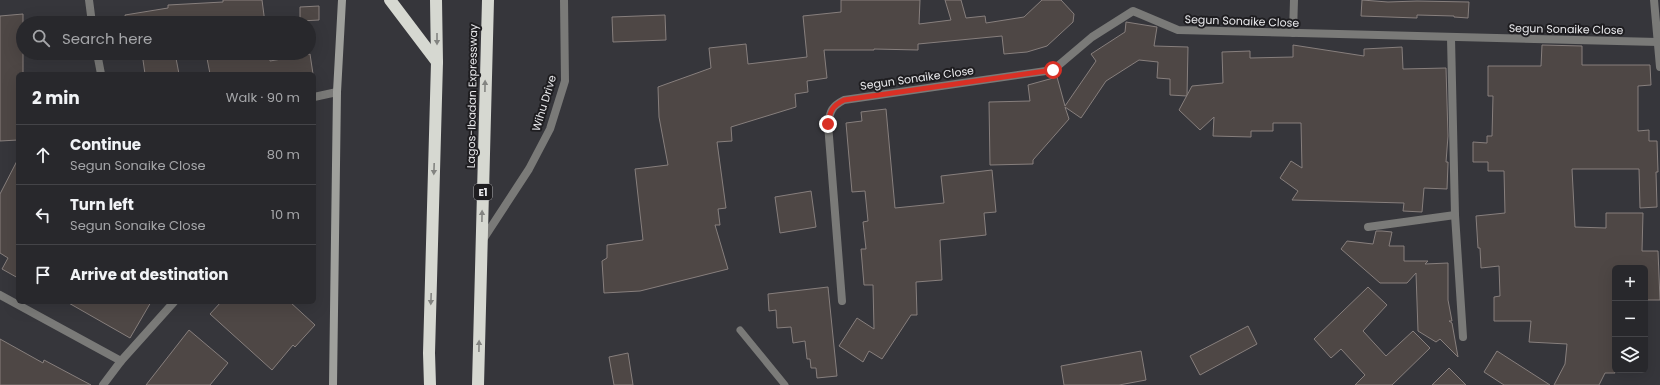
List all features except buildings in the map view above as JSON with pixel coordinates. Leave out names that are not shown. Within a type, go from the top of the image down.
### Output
[{"type":"highway","points":[[390,0],[437,62]]},
{"type":"highway","points":[[430,385],[429,353],[437,62],[436,0]]},
{"type":"highway","name":"Lagos-Ibadan Expressway","points":[[478,385],[488,0]]},
{"type":"main road","points":[[333,385],[337,92],[342,0]]},
{"type":"street","points":[[89,0],[91,16]]},
{"type":"street","name":"Wihu Drive","points":[[482,242],[529,169],[550,129],[565,81],[564,0]]},
{"type":"street","points":[[1293,33],[1294,0]]},
{"type":"street","points":[[1654,0],[1660,66]]},
{"type":"street","name":"Segun Sonaike Close","points":[[842,301],[828,124],[830,113],[835,105],[844,100],[1053,70],[1092,37],[1133,11],[1178,30],[1658,42]]},
{"type":"street","points":[[1451,38],[1455,215],[1463,336]]},
{"type":"street","points":[[98,60],[101,72]]},
{"type":"street","points":[[316,97],[337,92]]},
{"type":"street","points":[[1368,227],[1455,215]]},
{"type":"street","points":[[0,295],[16,304]]},
{"type":"street","points":[[17,304],[122,360]]},
{"type":"street","points":[[103,385],[122,360],[172,304]]},
{"type":"lane","points":[[740,330],[785,385]]},
{"type":"route","points":[[828,124],[830,113],[835,105],[844,100],[1053,70]]}]
